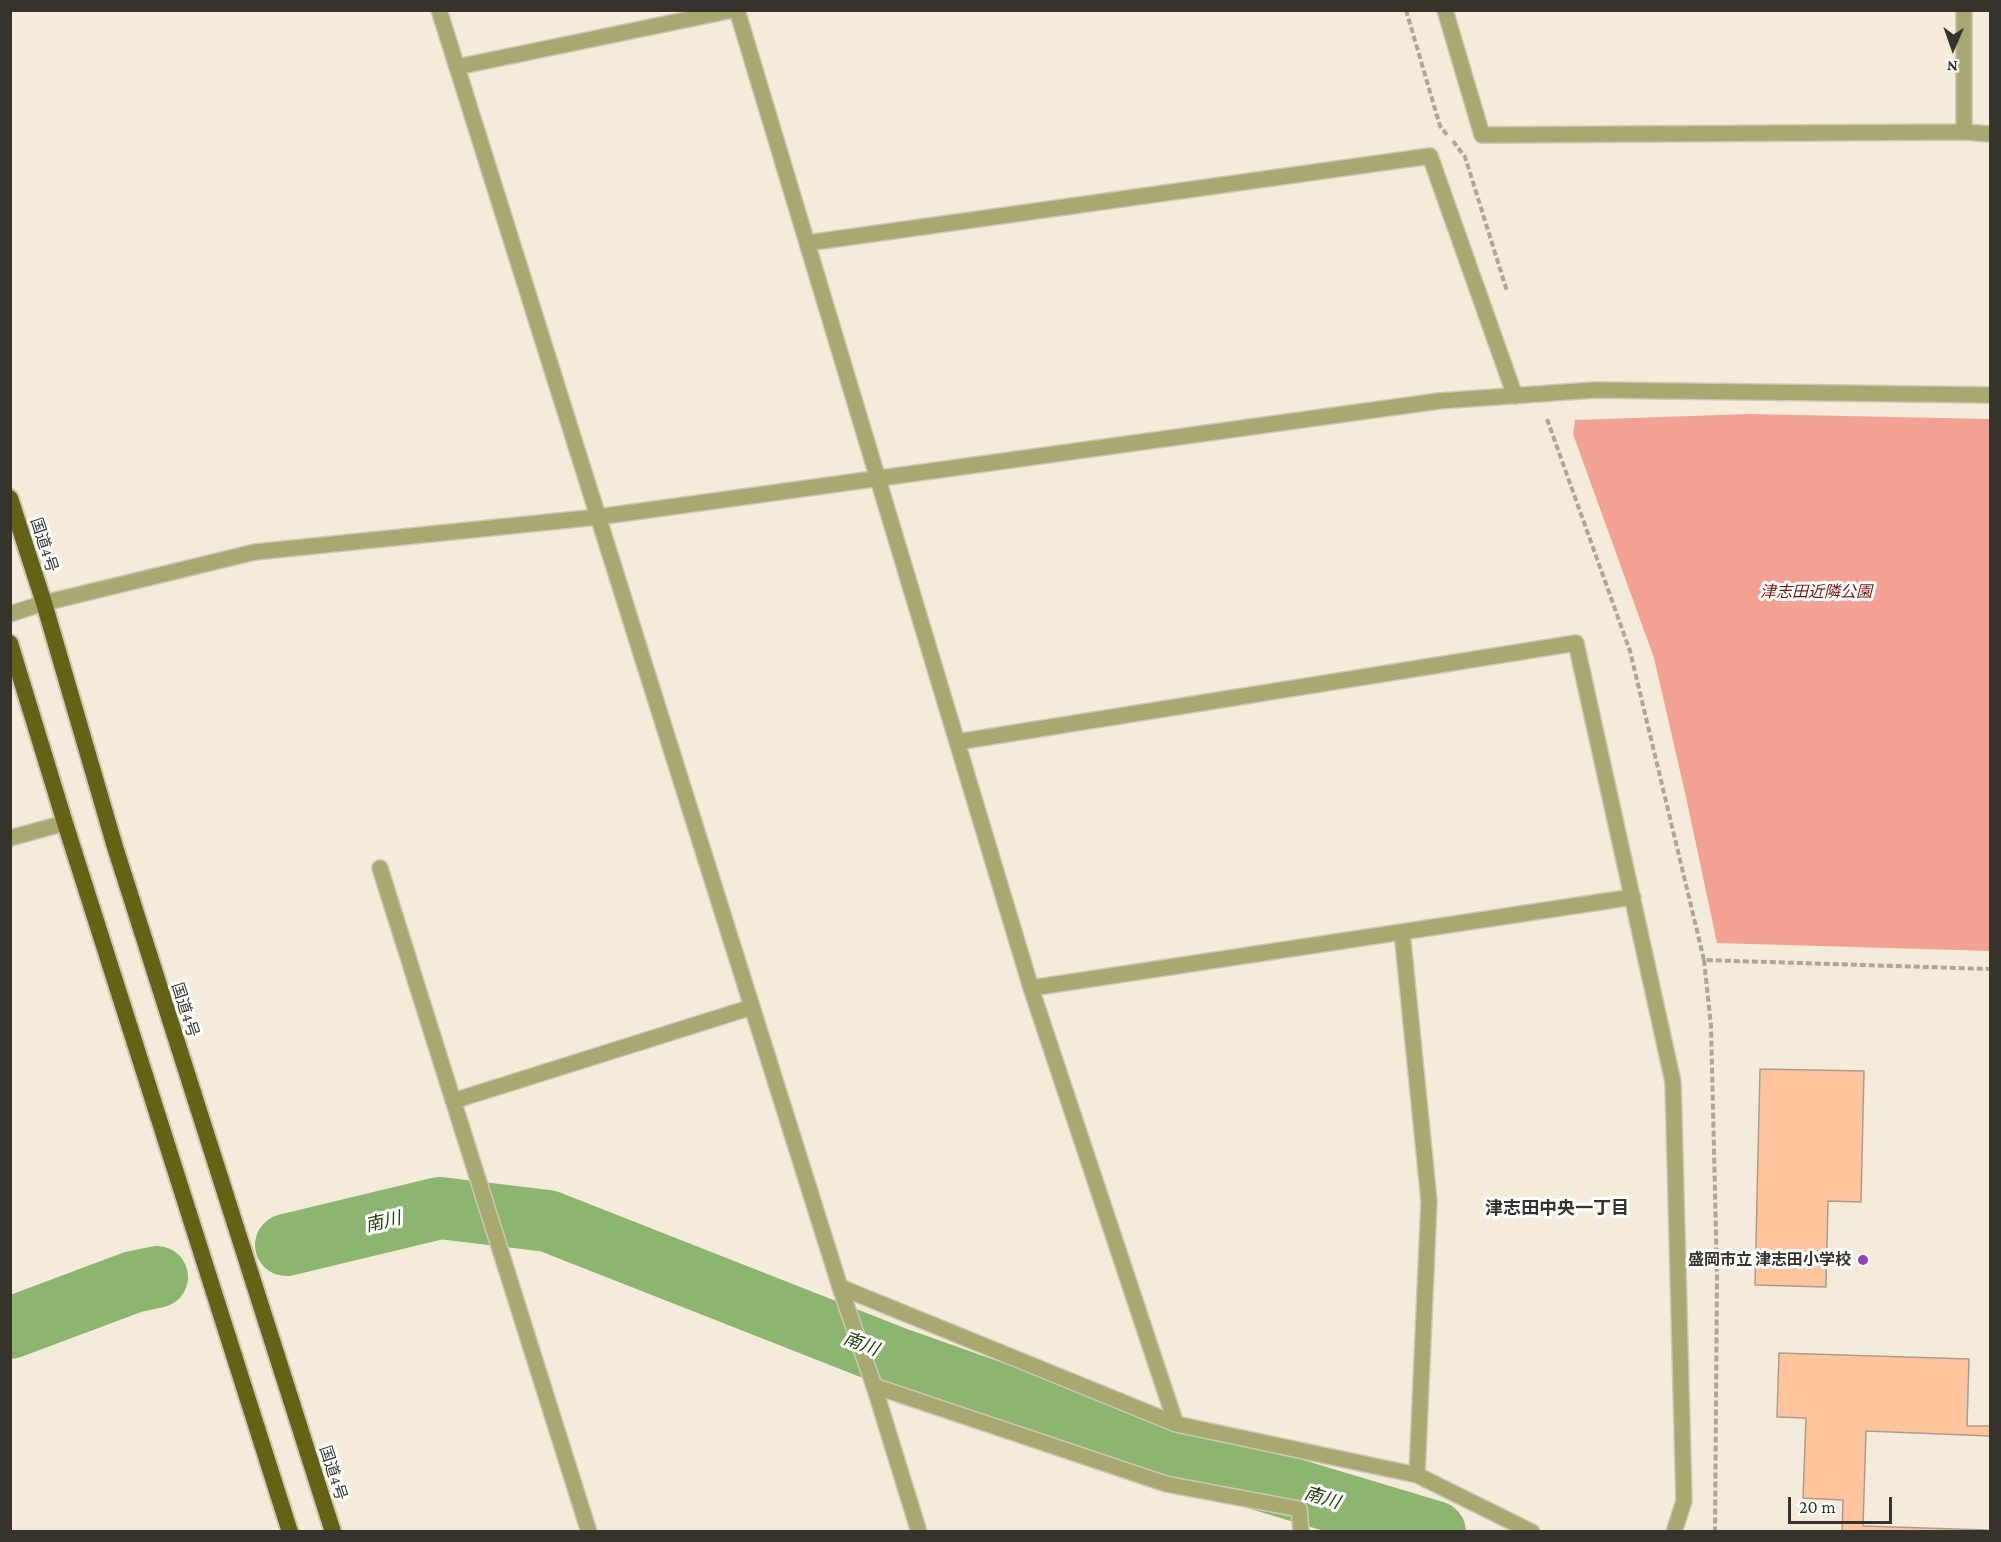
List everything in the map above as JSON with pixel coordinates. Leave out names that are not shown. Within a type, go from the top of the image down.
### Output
[{"type":"highway","name":"国道4号","points":[[10,498],[44,603],[115,847],[333,1532]]},
{"type":"highway","points":[[10,643],[290,1532]]},
{"type":"street","points":[[439,10],[919,1532]]},
{"type":"street","points":[[456,68],[735,10],[1031,988],[1176,1424]]},
{"type":"street","points":[[1445,10],[1482,135],[1964,132],[1990,134]]},
{"type":"street","points":[[1964,10],[1964,132]]},
{"type":"street","points":[[807,243],[1430,156],[1515,396]]},
{"type":"street","points":[[10,614],[44,603],[255,552],[598,517],[1427,403],[1595,390],[1990,395]]},
{"type":"street","points":[[957,742],[1576,643],[1673,1082],[1684,1501],[1674,1532]]},
{"type":"street","points":[[10,838],[65,823]]},
{"type":"street","points":[[380,868],[589,1532]]},
{"type":"street","points":[[1031,988],[1632,897]]},
{"type":"street","points":[[1402,932],[1429,1201],[1417,1475]]},
{"type":"street","points":[[453,1101],[752,1007]]},
{"type":"street","points":[[840,1287],[1176,1424],[1417,1475],[1533,1532]]},
{"type":"street","points":[[874,1386],[1166,1484],[1299,1509],[1301,1532]]},
{"type":"path","points":[[1540,394],[1548,425],[1630,651],[1704,960],[1711,1026],[1716,1253],[1715,1532]]},
{"type":"path","points":[[1704,960],[1990,969]]},
{"type":"green space","name":"津志田近隣公園","points":[[1749,414],[1990,419],[1990,951],[1717,943],[1654,658],[1573,434],[1575,420]]},
{"type":"building","points":[[1760,1069],[1864,1071],[1861,1202],[1828,1201],[1826,1287],[1755,1285]]},
{"type":"building","points":[[1779,1353],[1969,1359],[1967,1426],[1990,1426],[1990,1436],[1866,1431],[1863,1526],[1987,1530],[1987,1532],[1842,1532],[1843,1500],[1803,1498],[1806,1418],[1777,1417]]},
{"type":"waterway","name":"南川","points":[[286,1245],[440,1208],[548,1221],[899,1359],[1122,1438],[1435,1532]]},
{"type":"waterway","name":"南川","points":[[10,1328],[133,1282],[157,1277]]},
{"type":"place","name":"盛岡市立 津志田小学校","points":[[1863,1260]]},
{"type":"district","name":"津志田中央一丁目","points":[[1557,1208]]}]
